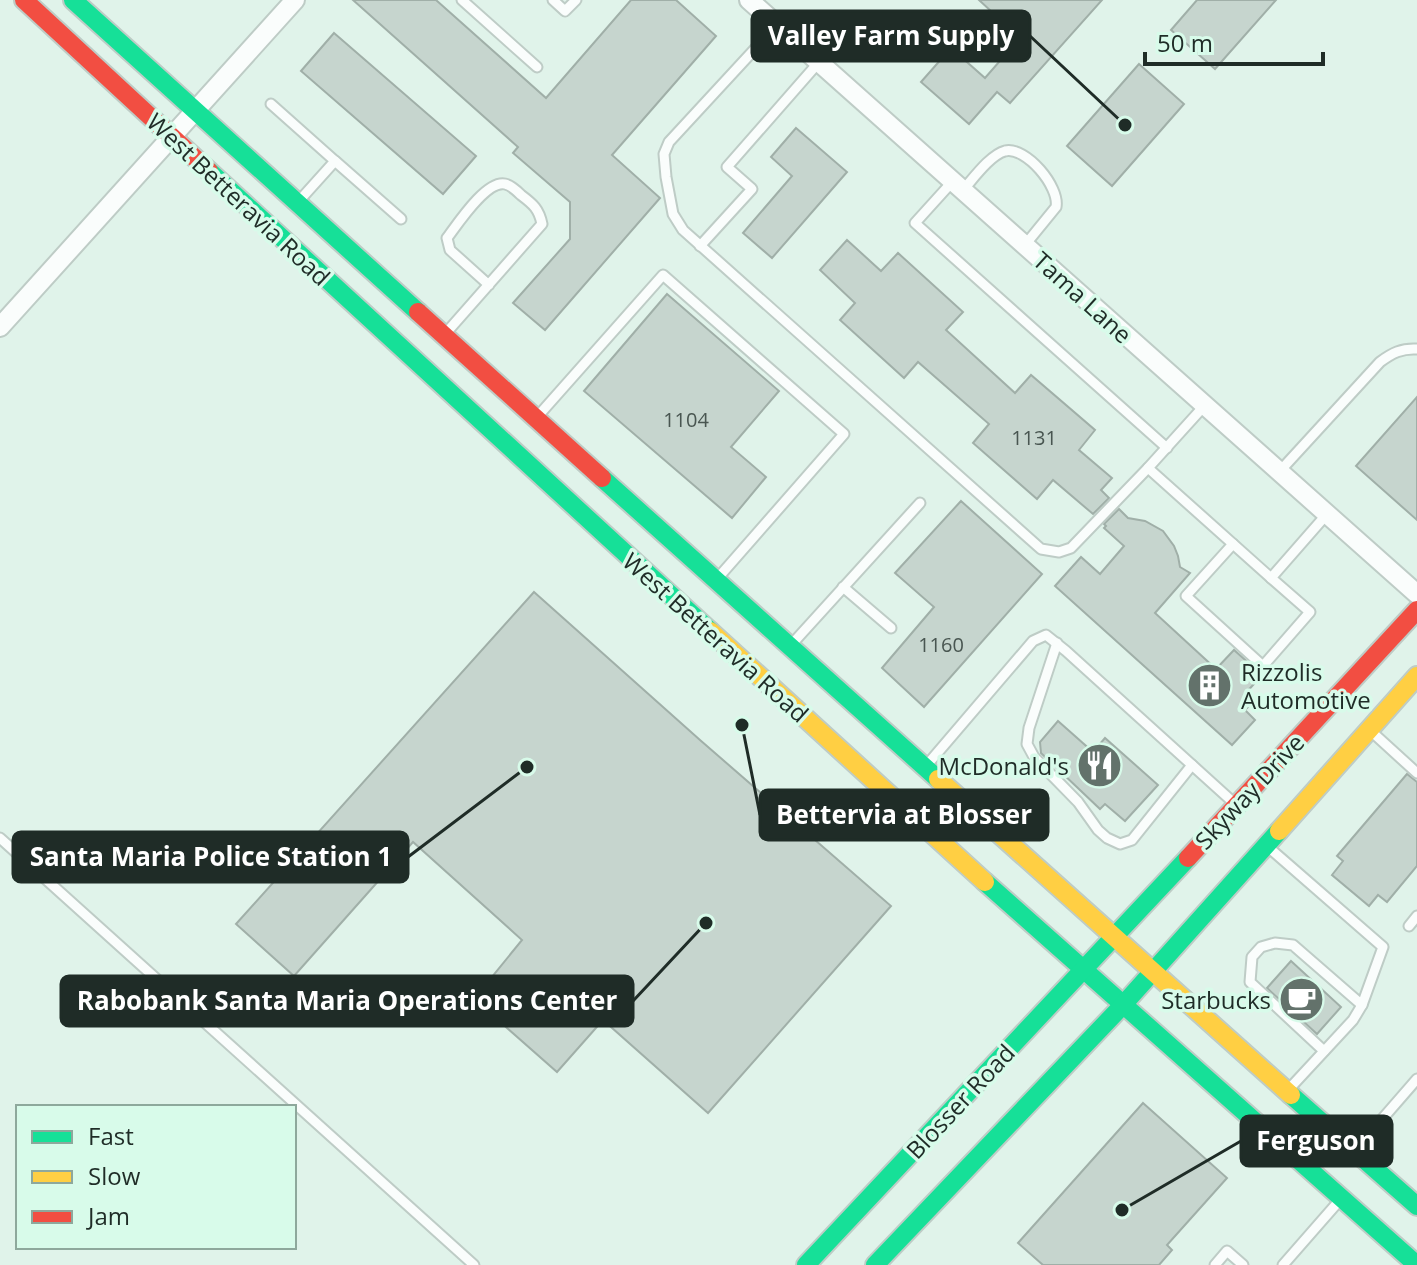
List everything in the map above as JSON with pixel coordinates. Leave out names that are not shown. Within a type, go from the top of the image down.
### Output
[{"type":"main road","name":"West Betteravia Road","points":[[24,0],[545,481],[1083,971],[1417,1265]]},
{"type":"main road","name":"West Betteravia Road","points":[[73,0],[92,11],[195,112],[297,204],[1417,1206]]},
{"type":"main road","name":"Skyway Drive","points":[[1114,938],[1417,610]]},
{"type":"main road","name":"Skyway Drive","points":[[1153,972],[1417,676]]},
{"type":"main road","name":"Blosser Road","points":[[806,1265],[1114,938]]},
{"type":"main road","points":[[875,1265],[1153,972]]},
{"type":"street","points":[[0,327],[295,0]]},
{"type":"street","name":"Tama Lane","points":[[749,0],[1417,594]]},
{"type":"lane","points":[[462,0],[537,67]]},
{"type":"lane","points":[[553,0],[565,11],[576,0]]},
{"type":"lane","points":[[777,25],[669,142],[664,154],[673,214],[683,230],[700,246],[1041,549],[1059,552],[1071,548],[1205,405]]},
{"type":"lane","points":[[700,246],[752,189],[727,167],[819,62]]},
{"type":"lane","points":[[271,104],[401,219]]},
{"type":"lane","points":[[1025,245],[1056,207],[1057,200],[1041,171],[1023,155],[1011,150],[993,157],[915,223],[1167,448]]},
{"type":"lane","points":[[297,204],[335,161]]},
{"type":"lane","points":[[444,336],[489,285],[542,224],[539,212],[507,184],[495,185],[474,203],[447,238],[450,250],[489,285]]},
{"type":"lane","points":[[536,418],[663,275],[844,434],[716,580]]},
{"type":"lane","points":[[1280,471],[1380,362],[1391,354],[1417,349]]},
{"type":"lane","points":[[1148,468],[1310,612],[1263,666],[1186,596],[1233,544]]},
{"type":"lane","points":[[790,647],[920,503]]},
{"type":"lane","points":[[1271,578],[1327,514]]},
{"type":"lane","points":[[843,587],[891,628]]},
{"type":"lane","points":[[925,767],[1033,641],[1046,635],[1237,805]]},
{"type":"lane","points":[[1057,643],[1029,728],[1027,744],[1034,757],[1078,802],[1107,838],[1120,844],[1132,840],[1192,765]]},
{"type":"lane","points":[[1369,730],[1417,773]]},
{"type":"lane","points":[[0,838],[474,1265]]},
{"type":"lane","points":[[1266,846],[1383,947],[1362,1005],[1353,1020],[1287,1091]]},
{"type":"lane","points":[[1409,926],[1417,916]]},
{"type":"lane","points":[[1324,1051],[1250,982],[1252,957],[1261,947],[1275,943],[1293,945],[1362,1005]]},
{"type":"lane","points":[[1355,1151],[1417,1079]]},
{"type":"lane","points":[[1283,1265],[1342,1198]]},
{"type":"lane","points":[[1215,1265],[1227,1251],[1243,1265]]},
{"type":"building","points":[[353,0],[436,0],[546,98],[631,0],[676,0],[716,36],[612,155],[660,198],[545,330],[513,303],[570,239],[570,202],[513,153],[518,147]]},
{"type":"building","points":[[979,0],[1102,0],[1010,103],[997,92],[969,124],[921,82],[951,48],[985,78],[1020,38]]},
{"type":"building","points":[[1197,0],[1276,0],[1215,69],[1171,30]]},
{"type":"building","points":[[334,33],[476,156],[443,194],[301,71]]},
{"type":"building","points":[[1139,64],[1184,104],[1112,186],[1067,146]]},
{"type":"building","points":[[796,128],[847,172],[772,258],[743,233],[792,176],[771,157]]},
{"type":"building","points":[[847,240],[881,271],[898,253],[963,312],[946,330],[1015,393],[1031,375],[1095,430],[1079,450],[1112,478],[1101,490],[1109,498],[1093,514],[1053,480],[1037,499],[973,443],[989,424],[918,362],[904,378],[840,320],[855,303],[820,270]]},
{"type":"building","points":[[667,294],[779,391],[731,447],[766,477],[732,518],[584,391]]},
{"type":"building","points":[[1417,397],[1417,520],[1356,466]]},
{"type":"building","points":[[961,501],[1042,574],[924,707],[882,668],[934,607],[895,573]]},
{"type":"building","points":[[1119,509],[1128,518],[1145,521],[1163,531],[1174,546],[1180,567],[1190,573],[1155,613],[1216,669],[1234,650],[1262,675],[1244,695],[1252,703],[1245,710],[1255,720],[1232,745],[1055,586],[1081,557],[1100,574],[1124,546],[1104,528],[1104,524]]},
{"type":"building","points":[[534,592],[891,906],[708,1113],[603,1020],[557,1072],[474,999],[522,940],[413,842],[294,976],[236,924]]},
{"type":"building","points":[[1058,721],[1093,752],[1105,738],[1158,785],[1125,821],[1105,804],[1100,809],[1041,753],[1040,742]]},
{"type":"building","points":[[1407,774],[1417,782],[1417,866],[1387,902],[1378,895],[1369,906],[1332,875],[1343,861],[1337,856]]},
{"type":"building","points":[[1291,961],[1341,1007],[1317,1034],[1267,988]]},
{"type":"building","points":[[1143,1103],[1227,1178],[1167,1245],[1172,1250],[1159,1265],[1043,1265],[1018,1243]]},
{"type":"traffic: fast","points":[[73,0],[418,312]]},
{"type":"traffic: fast","points":[[209,171],[710,631]]},
{"type":"traffic: fast","points":[[602,478],[938,779]]},
{"type":"traffic: fast","points":[[875,1265],[1122,1006],[1279,831]]},
{"type":"traffic: fast","points":[[806,1265],[1188,858]]},
{"type":"traffic: fast","points":[[985,882],[1417,1265]]},
{"type":"traffic: fast","points":[[1291,1095],[1417,1206]]},
{"type":"traffic: slow","points":[[710,631],[985,882]]},
{"type":"traffic: slow","points":[[1279,831],[1417,676]]},
{"type":"traffic: slow","points":[[938,779],[1291,1095]]},
{"type":"traffic: jam","points":[[24,0],[209,171]]},
{"type":"traffic: jam","points":[[418,312],[602,478]]},
{"type":"traffic: jam","points":[[1188,858],[1417,610]]},
{"type":"place","name":"Valley Farm Supply","points":[[1125,125]]},
{"type":"place","name":"Rizzolis Automotive","points":[[1210,685]]},
{"type":"place","name":"Bettervia at Blosser","points":[[742,725]]},
{"type":"place","name":"McDonald's","points":[[1100,765]]},
{"type":"place","name":"Santa Maria Police Station 1","points":[[527,767]]},
{"type":"place","name":"Rabobank Santa Maria Operations Center","points":[[706,923]]},
{"type":"place","name":"Starbucks","points":[[1302,999]]},
{"type":"place","name":"Ferguson","points":[[1122,1210]]}]
